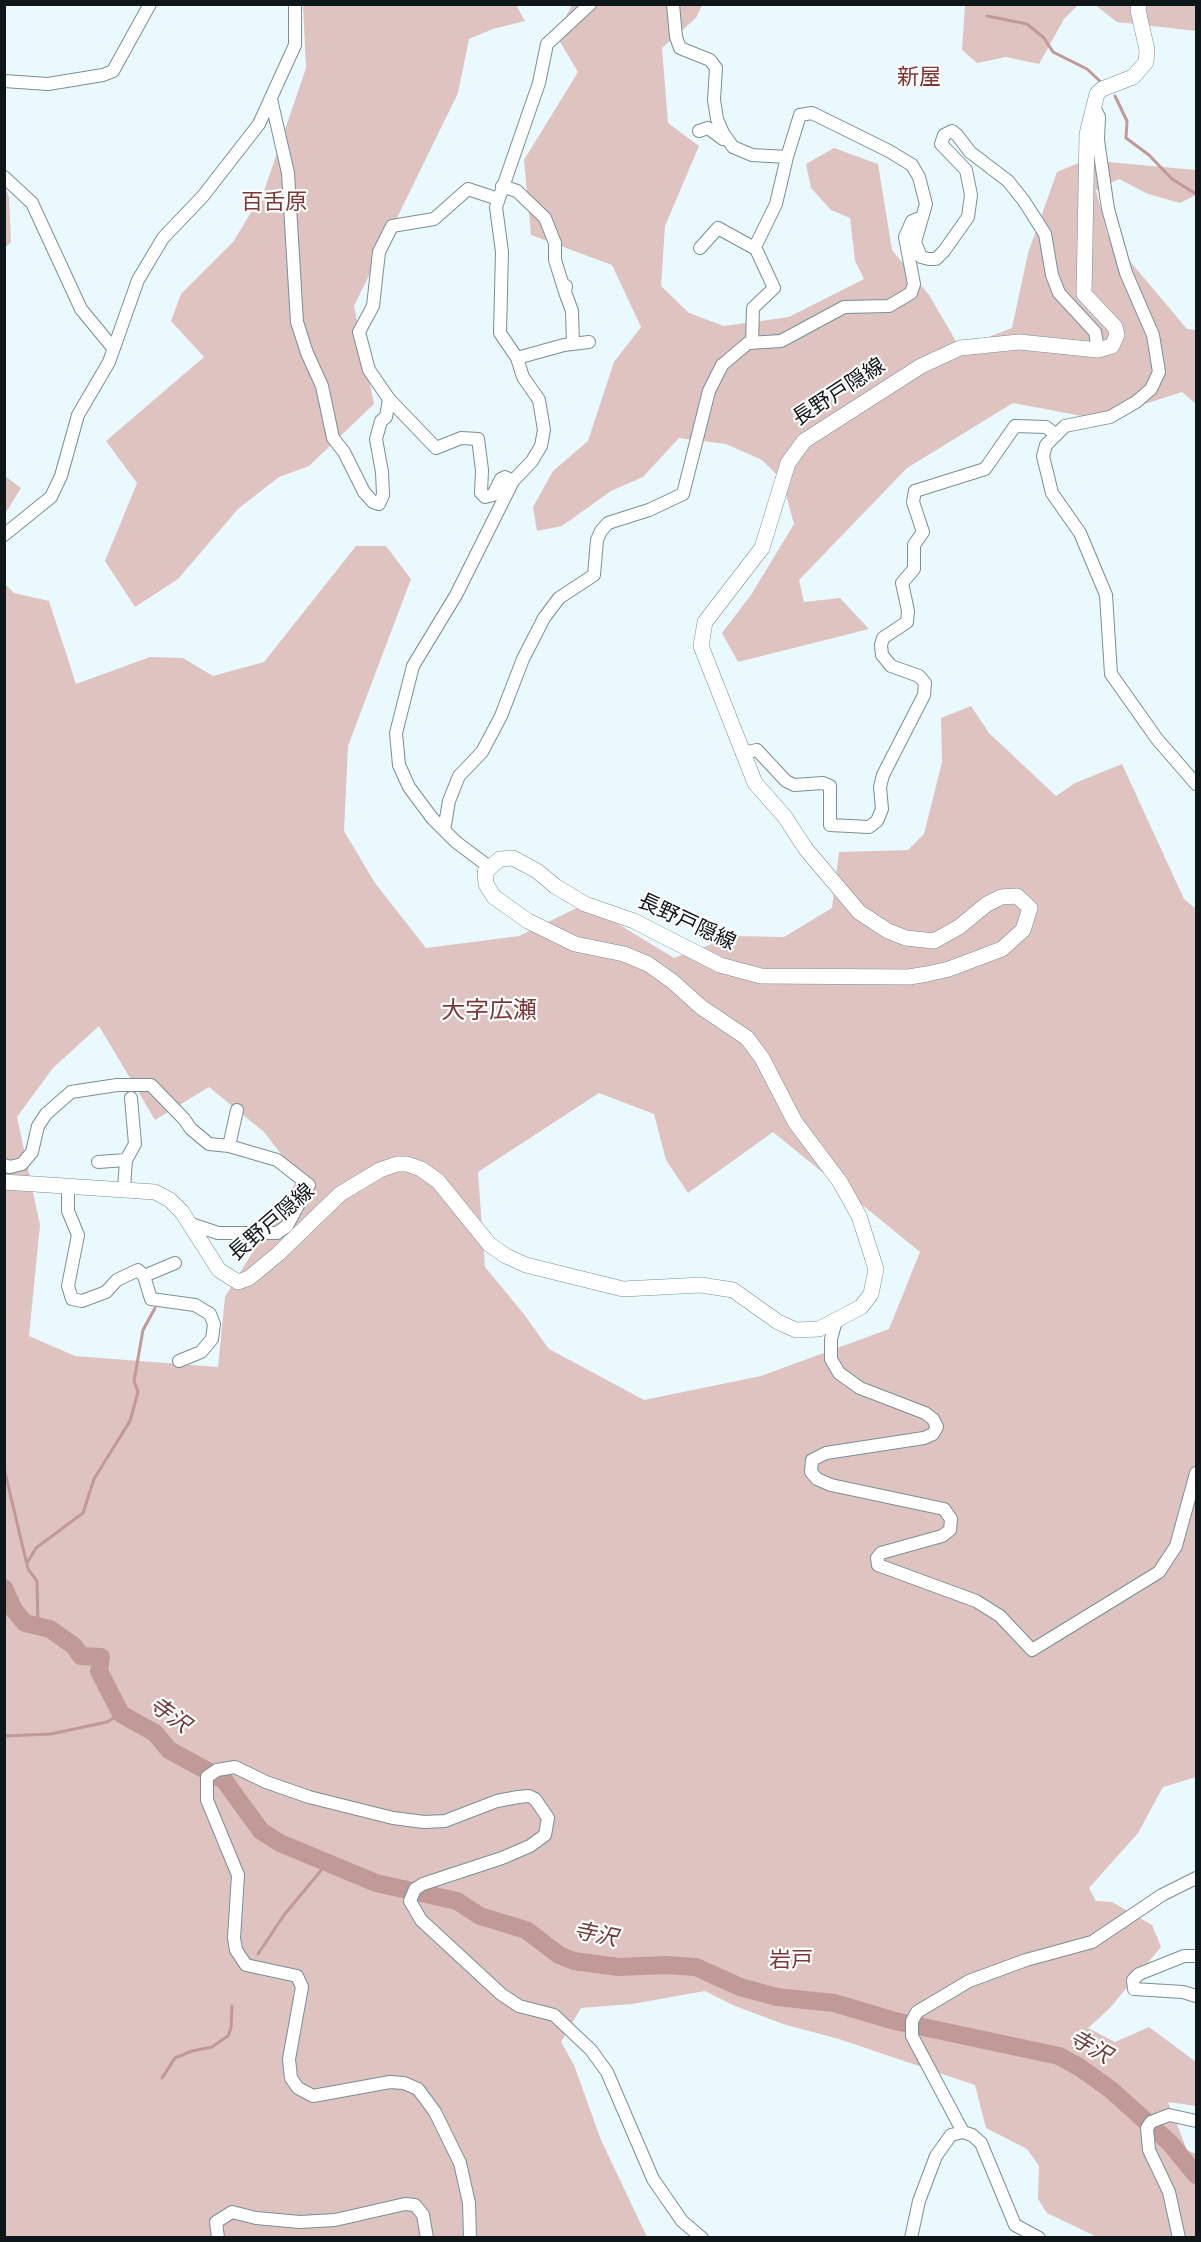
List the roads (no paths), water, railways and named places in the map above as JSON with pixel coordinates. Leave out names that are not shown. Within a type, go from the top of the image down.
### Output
[{"type":"main road","points":[[1098,350],[1112,346],[1117,336],[1115,327],[1084,294],[1087,134],[1097,94],[1102,89],[1133,77],[1146,62],[1147,50],[1137,10],[1139,4]]},
{"type":"main road","name":"長野戸隠線","points":[[4,1182],[149,1190],[162,1195],[177,1207],[191,1224],[219,1270],[231,1279],[244,1281],[278,1254],[340,1194],[380,1170],[397,1164],[407,1164],[421,1169],[438,1181],[489,1244],[526,1266],[623,1289],[647,1290],[690,1285],[727,1289],[738,1293],[778,1322],[796,1330],[819,1329],[861,1307],[871,1294],[876,1269],[850,1200],[795,1122],[755,1047],[742,1033],[701,1007],[672,981],[648,964],[624,954],[575,944],[517,915],[489,891],[485,878],[488,866],[500,859],[513,858],[537,871],[562,891],[585,904],[643,925],[720,965],[760,976],[909,977],[949,969],[1002,949],[1023,930],[1030,908],[1017,896],[1001,897],[987,904],[959,927],[934,941],[906,938],[870,921],[828,877],[785,817],[755,783],[701,646],[705,622],[762,548],[788,463],[794,452],[824,427],[946,352],[960,348],[1019,342],[1098,350]]},
{"type":"street","points":[[4,81],[48,84],[103,75],[113,71],[150,4]]},
{"type":"street","points":[[488,866],[444,830],[409,787],[399,765],[396,733],[413,666],[456,595],[513,481],[532,461],[541,446],[544,430],[539,400],[523,376],[517,358],[500,333],[502,252],[496,207],[539,83],[547,44],[590,4]]},
{"type":"street","points":[[673,4],[676,37],[680,48],[710,60],[716,69],[714,100],[717,119],[726,140],[733,147],[752,155],[787,157]]},
{"type":"street","points":[[4,535],[51,497],[61,476],[78,415],[105,371],[138,280],[162,238],[236,157],[259,124],[295,45],[296,5]]},
{"type":"street","points":[[272,99],[288,173],[297,322],[307,353],[322,386],[333,438],[344,453],[364,492],[373,502],[379,504],[383,495],[382,472],[376,439],[381,422],[386,417],[389,399]]},
{"type":"street","points":[[1094,107],[1099,117],[1098,140],[1108,209],[1126,273],[1153,334],[1159,372],[1151,389],[1136,402],[1110,417],[1065,426],[1055,434],[1046,445],[1043,456],[1046,477],[1052,493],[1080,533],[1106,595],[1111,674],[1157,739],[1197,784]]},
{"type":"street","points":[[756,249],[776,204],[800,115],[812,112],[883,147],[912,165],[920,177],[926,204],[920,218],[915,242],[921,257],[936,259],[959,233],[968,217],[971,195],[966,170],[941,144],[944,135],[952,131],[970,152],[1008,181],[1024,201],[1045,234],[1052,274],[1059,293],[1095,332],[1098,350]]},
{"type":"street","points":[[699,131],[708,128],[726,140]]},
{"type":"street","points":[[5,178],[32,203],[81,309],[113,348]]},
{"type":"street","points":[[502,186],[517,191],[545,218],[555,243],[555,260],[572,311],[573,343]]},
{"type":"street","points":[[498,199],[468,189],[434,219],[393,226],[380,252],[373,306],[359,332],[369,369],[389,399],[436,448],[461,438],[478,439],[482,470],[481,493],[485,497],[493,495],[501,479],[505,477],[513,481]]},
{"type":"street","points":[[444,830],[449,801],[459,776],[482,752],[544,618],[559,598],[594,575],[597,540],[608,523],[649,510],[684,494],[709,391],[722,365],[748,343],[781,341],[844,307],[889,306],[911,293],[914,284],[905,237],[912,221],[920,218]]},
{"type":"street","points":[[700,248],[718,228],[756,249],[774,288],[753,308],[752,343]]},
{"type":"street","points":[[565,292],[566,277]]},
{"type":"street","points":[[517,358],[573,343],[589,342]]},
{"type":"street","points":[[742,753],[757,750],[786,781],[794,784],[823,783],[830,786],[830,825],[869,827],[877,821],[882,809],[880,786],[883,775],[924,695],[925,683],[919,676],[891,666],[882,655],[880,645],[883,638],[907,622],[908,611],[902,583],[914,569],[914,545],[923,532],[912,502],[915,492],[985,469],[1015,426],[1046,427],[1055,434]]},
{"type":"street","points":[[4,1165],[10,1167],[22,1164],[32,1152],[38,1126],[46,1114],[71,1092],[117,1085],[151,1085],[191,1129],[209,1144],[230,1146],[277,1160],[309,1185],[287,1226],[277,1233],[218,1233],[191,1224]]},
{"type":"street","points":[[124,1189],[126,1160],[135,1144],[131,1098]]},
{"type":"street","points":[[230,1146],[237,1110]]},
{"type":"street","points":[[98,1162],[126,1160]]},
{"type":"street","points":[[68,1187],[68,1211],[78,1235],[68,1286],[72,1299],[82,1301],[106,1292],[117,1280],[138,1270],[144,1276],[151,1299],[195,1305],[210,1314],[214,1324],[212,1339],[201,1352],[179,1361]]},
{"type":"street","points":[[144,1276],[175,1263]]},
{"type":"street","points":[[836,1321],[831,1339],[831,1359],[839,1373],[860,1388],[925,1413],[938,1427],[933,1434],[924,1438],[826,1453],[812,1460],[811,1472],[816,1479],[831,1485],[944,1509],[951,1519],[950,1530],[942,1536],[881,1553],[877,1558],[878,1565],[976,1601],[1000,1616],[1032,1650],[1160,1572],[1176,1546],[1197,1473]]},
{"type":"street","points":[[470,2238],[469,2203],[460,2163],[435,2112],[418,2089],[390,2082],[313,2096],[298,2088],[291,2078],[289,2059],[303,1987],[297,1976],[246,1965],[236,1950],[234,1938],[238,1875],[207,1800],[207,1777],[217,1770],[235,1767],[266,1782],[309,1797],[393,1818],[424,1822],[445,1821],[497,1801],[529,1796],[535,1799],[548,1818],[544,1835],[530,1846],[502,1858],[423,1884],[415,1889],[410,1901],[421,1920],[501,1994],[519,2006],[554,2016],[591,2050],[607,2072],[652,2180],[682,2221],[702,2238]]},
{"type":"street","points":[[963,2132],[912,2036],[912,2021],[917,2012],[969,1981],[1026,1960],[1092,1942],[1162,1895],[1197,1878]]},
{"type":"street","points":[[1197,1956],[1184,1956],[1139,1974],[1132,1980],[1134,1989],[1183,1992],[1197,1996]]},
{"type":"street","points":[[1179,2238],[1169,2192],[1149,2150],[1147,2128],[1151,2122],[1169,2115],[1197,2121]]},
{"type":"street","points":[[911,2238],[919,2201],[936,2156],[951,2135],[963,2132],[972,2135],[981,2143],[1015,2225],[1039,2238]]},
{"type":"street","points":[[218,2238],[216,2222],[232,2212],[256,2218],[300,2222],[335,2220],[405,2204],[415,2205],[423,2215],[427,2238]]},
{"type":"waterway","points":[[987,16],[1027,24],[1044,38],[1053,52],[1087,69],[1103,84]]},
{"type":"waterway","points":[[1115,96],[1127,121],[1126,138],[1149,155],[1172,179],[1196,194]]},
{"type":"waterway","points":[[27,1563],[36,1548],[83,1513],[94,1479],[130,1421],[138,1392],[134,1381],[143,1330],[155,1308]]},
{"type":"waterway","points":[[4,1468],[28,1569],[37,1581],[38,1627]]},
{"type":"waterway","name":"寺沢","points":[[4,1588],[14,1610],[25,1623],[50,1629],[74,1646],[81,1656],[101,1657],[99,1671],[121,1714],[155,1733],[169,1750],[224,1780],[261,1831],[280,1843],[376,1883],[457,1901],[480,1916],[526,1930],[559,1955],[574,1961],[618,1967],[666,1965],[696,1967],[740,1987],[777,1997],[834,2003],[895,2021],[1059,2056],[1110,2089],[1170,2143],[1196,2175]]},
{"type":"waterway","name":"寺沢","points":[[4,1736],[51,1734],[107,1722],[121,1714]]},
{"type":"waterway","points":[[258,1954],[284,1915],[328,1862]]},
{"type":"waterway","points":[[162,2078],[175,2058],[192,2051],[212,2047],[228,2036],[231,2028],[232,2006]]},
{"type":"district","name":"新屋","points":[[919,80]]},
{"type":"district","name":"百舌原","points":[[274,205]]},
{"type":"district","name":"大字広瀬","points":[[489,1013]]},
{"type":"district","name":"岩戸","points":[[791,1963]]}]
